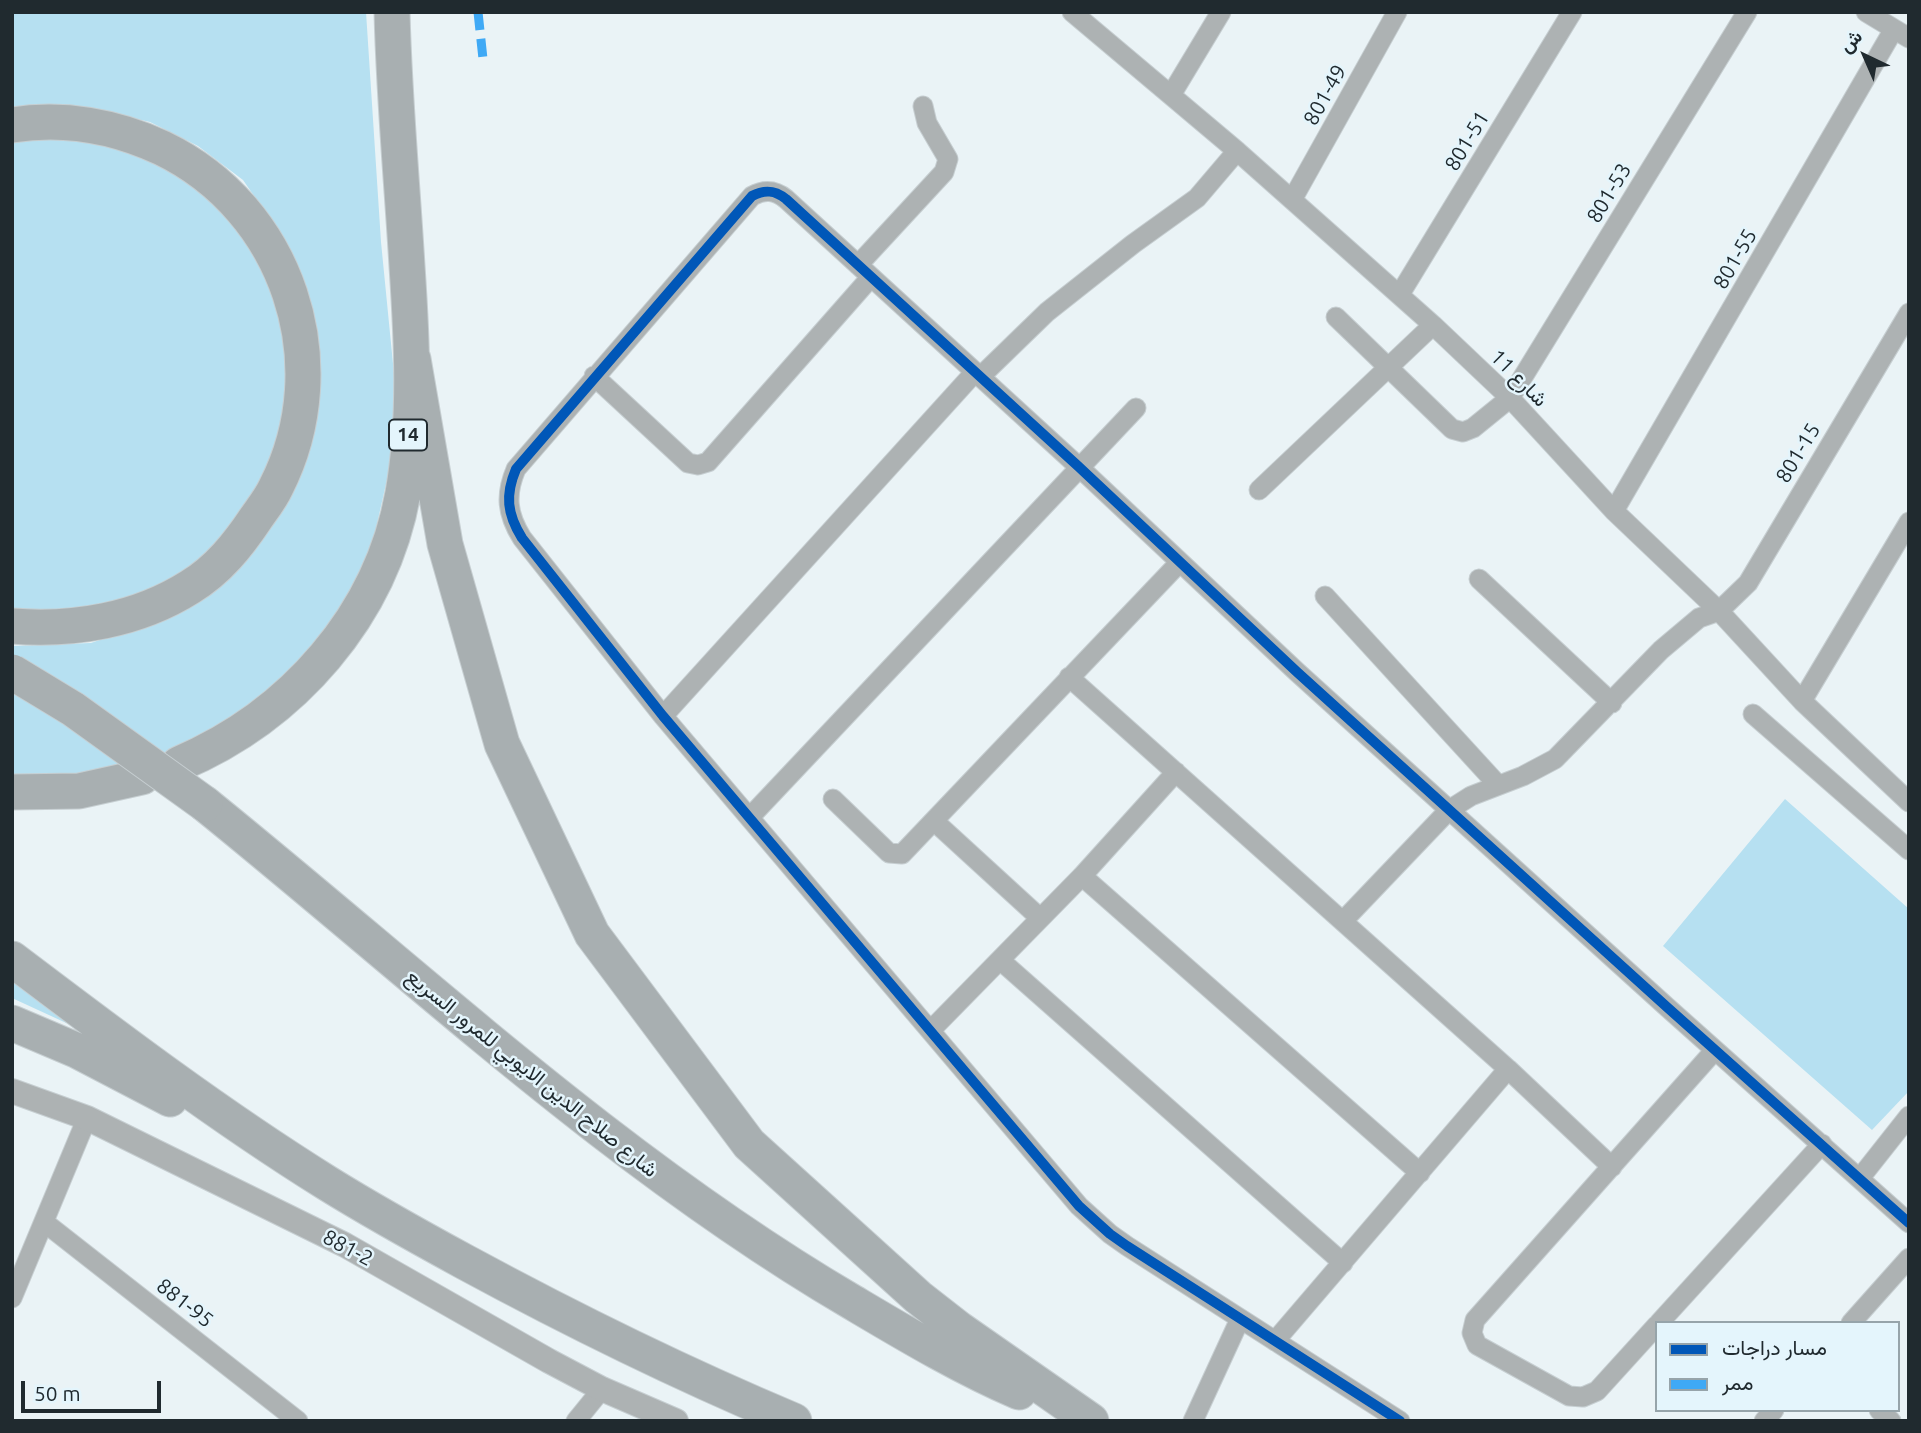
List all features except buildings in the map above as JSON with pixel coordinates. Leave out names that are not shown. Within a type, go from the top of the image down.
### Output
[{"type":"highway","name":"14","points":[[179,764],[249,726],[296,688],[334,646],[365,600],[388,548],[403,494],[413,359],[393,12]]},
{"type":"highway","points":[[12,125],[31,122],[80,124],[128,135],[173,154],[210,178],[255,226],[278,263],[292,300],[303,364],[294,441],[275,489],[240,541],[218,565],[192,586],[163,602],[132,614],[78,625],[12,626]]},
{"type":"highway","points":[[413,359],[445,544],[502,744],[592,934],[749,1144],[918,1297],[1089,1421]]},
{"type":"highway","name":"شارع صلاح الدين الايوبي للمرور السريع","points":[[12,672],[73,709],[205,804],[474,1030],[647,1167],[765,1248],[886,1323],[993,1381],[1089,1421]]},
{"type":"highway","points":[[12,792],[79,791],[142,777]]},
{"type":"highway","points":[[12,959],[198,1098],[329,1184],[411,1233],[580,1322],[794,1421]]},
{"type":"highway","points":[[12,1023],[78,1051],[329,1184]]},
{"type":"street","name":"شارع 11","points":[[1072,12],[1237,151],[1433,325],[1510,398],[1615,511],[1719,611],[1802,701],[1908,800]]},
{"type":"street","points":[[1171,95],[1221,12]]},
{"type":"street","name":"801-49","points":[[1292,200],[1398,12]]},
{"type":"street","name":"801-51","points":[[1400,294],[1572,12]]},
{"type":"street","name":"801-53","points":[[1388,367],[1452,429],[1463,432],[1473,428],[1510,398],[1747,12]]},
{"type":"street","points":[[1866,12],[1901,34]]},
{"type":"street","name":"801-55","points":[[1615,511],[1901,34]]},
{"type":"street","points":[[594,376],[688,463],[698,465],[708,462],[944,172],[948,159],[927,123],[923,106]]},
{"type":"street","points":[[663,716],[977,375],[1047,312],[1133,244],[1197,198],[1237,151]]},
{"type":"street","points":[[1400,1421],[1127,1246],[1079,1206],[663,716],[512,522],[508,504],[509,486],[516,469],[594,376],[752,196],[760,191],[779,193],[1449,810],[1909,1223]]},
{"type":"street","name":"801-15","points":[[1343,922],[1449,810],[1471,796],[1523,776],[1555,760],[1661,650],[1699,618],[1719,611],[1748,583],[1909,313]]},
{"type":"street","points":[[1336,317],[1388,367]]},
{"type":"street","points":[[1259,490],[1433,325]]},
{"type":"street","points":[[750,817],[1136,408]]},
{"type":"street","points":[[1802,701],[1909,522]]},
{"type":"street","points":[[833,799],[886,850],[894,855],[902,854],[1180,562]]},
{"type":"street","points":[[1479,579],[1612,703]]},
{"type":"street","points":[[1325,596],[1498,785]]},
{"type":"street","points":[[1069,677],[1508,1069],[1612,1167]]},
{"type":"street","points":[[1753,714],[1909,850]]},
{"type":"street","points":[[931,1030],[1082,876],[1176,772]]},
{"type":"street","points":[[934,821],[1040,918]]},
{"type":"street","points":[[1082,876],[1420,1172]]},
{"type":"street","points":[[1000,960],[1343,1263]]},
{"type":"street","points":[[1655,1327],[1602,1386],[1583,1397],[1569,1396],[1477,1345],[1472,1333],[1475,1320],[1715,1051]]},
{"type":"street","points":[[1275,1341],[1508,1069]]},
{"type":"street","name":"881-2","points":[[12,1091],[87,1118],[345,1245],[492,1330],[602,1389],[676,1421]]},
{"type":"street","points":[[1860,1178],[1909,1116]]},
{"type":"street","points":[[12,1298],[87,1118]]},
{"type":"street","points":[[1661,1321],[1822,1144]]},
{"type":"street","name":"881-95","points":[[44,1222],[298,1421]]},
{"type":"street","points":[[1853,1321],[1909,1258]]},
{"type":"street","points":[[1193,1421],[1240,1319]]},
{"type":"street","points":[[576,1421],[602,1389]]},
{"type":"shaded area","points":[[12,12],[366,12],[381,242],[395,384],[393,453],[374,537],[357,583],[324,634],[284,681],[232,718],[171,753],[130,769],[12,782],[12,646],[91,643],[168,616],[237,569],[288,503],[307,454],[318,404],[319,356],[312,318],[277,229],[243,180],[198,146],[150,122],[85,107],[24,106],[12,109]]},
{"type":"shaded area","points":[[56,138],[107,144],[152,160],[220,208],[257,258],[280,301],[288,357],[286,406],[276,456],[257,496],[194,568],[150,593],[81,611],[12,609],[12,142]]},
{"type":"shaded area","points":[[1785,799],[1909,909],[1909,1091],[1872,1130],[1663,946]]},
{"type":"shaded area","points":[[12,972],[114,1045],[12,998]]},
{"type":"marked path","points":[[478,12],[483,59]]},
{"type":"cycle path","points":[[1400,1421],[1127,1246],[1079,1206],[663,716],[517,529],[509,504],[510,487],[516,469],[752,196],[770,192],[786,199],[1079,467],[1297,672],[1909,1223]]}]
